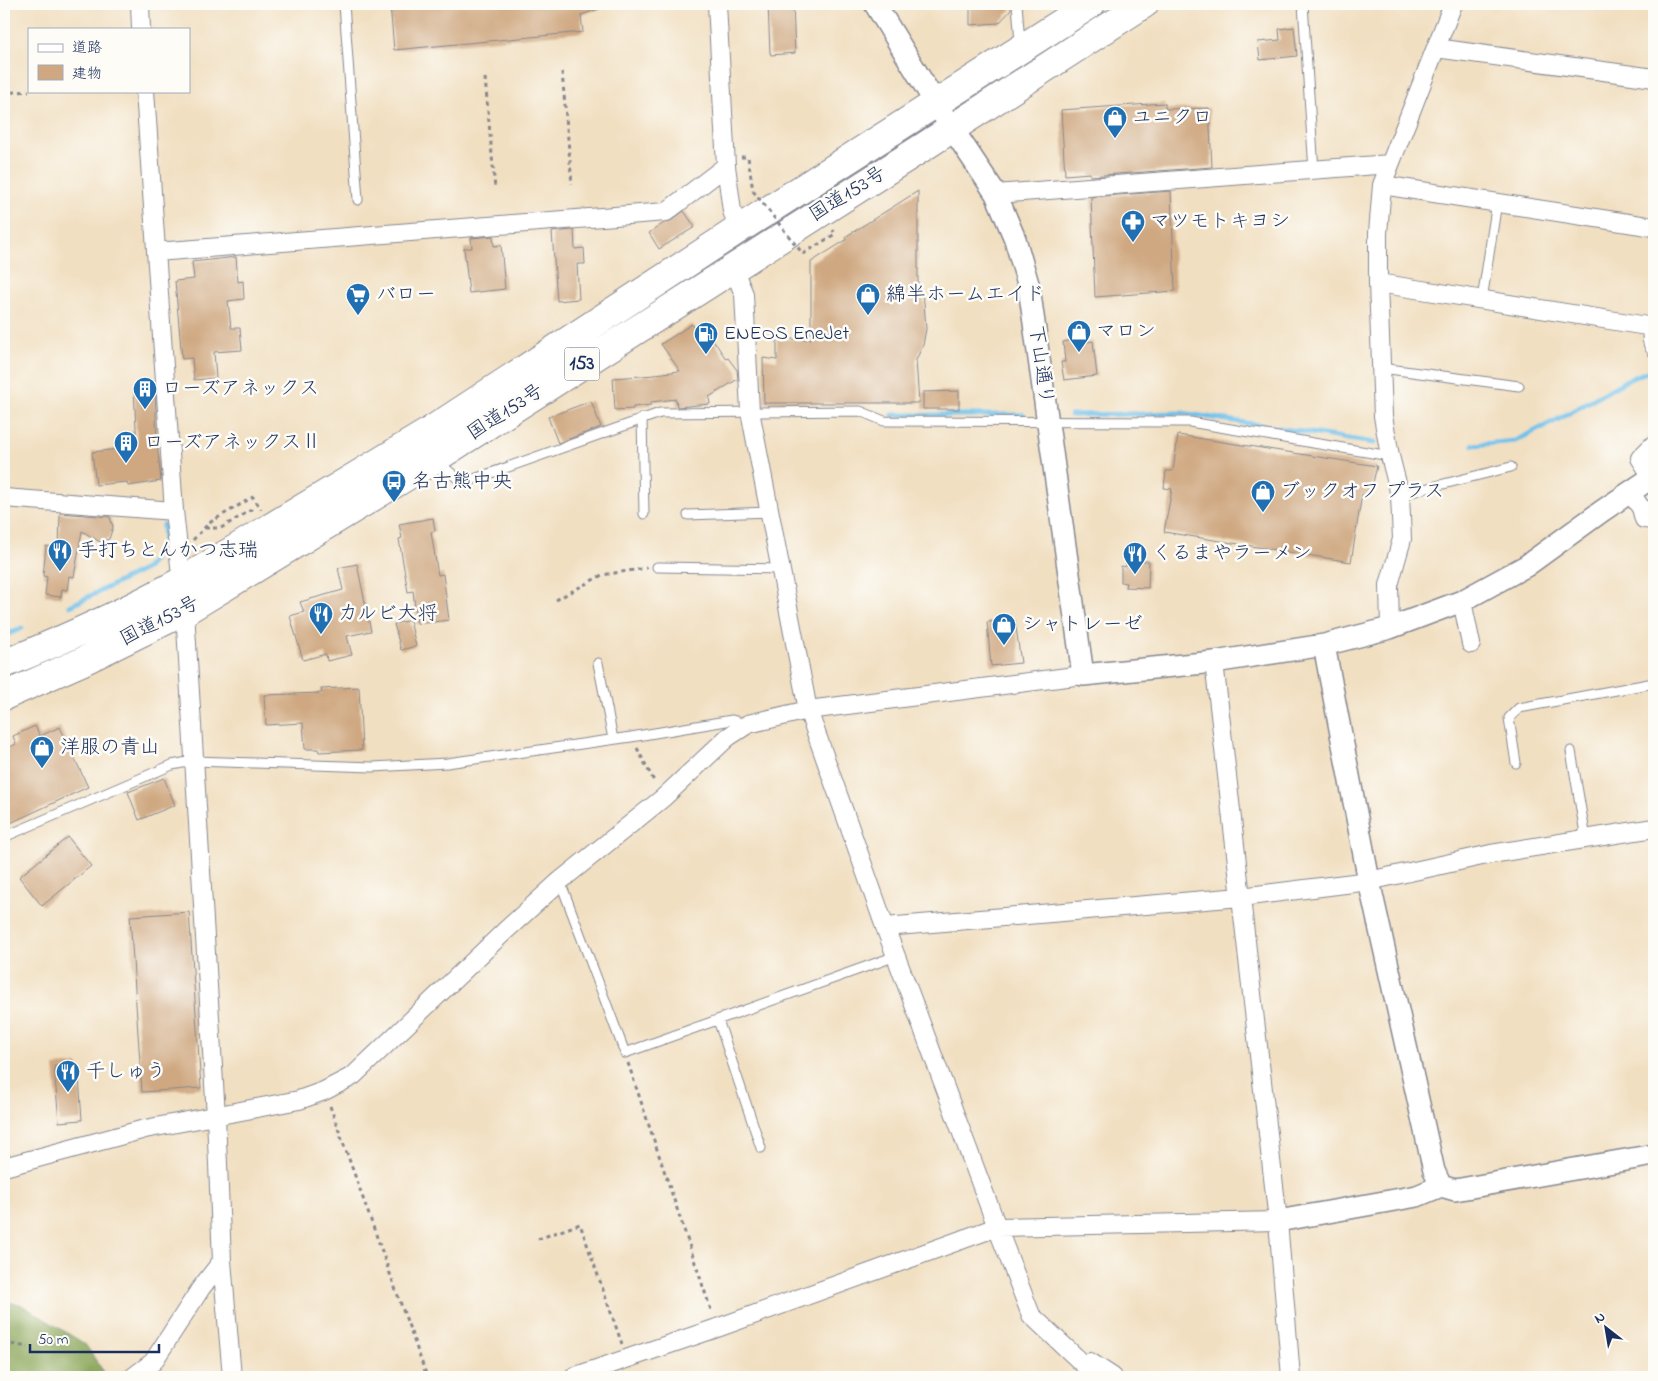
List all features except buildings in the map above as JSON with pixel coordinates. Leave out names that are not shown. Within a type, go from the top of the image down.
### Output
[{"type":"highway","name":"国道153号","points":[[4,664],[79,633],[145,601],[427,432],[739,229],[1091,4]]},
{"type":"highway","name":"国道153号","points":[[4,696],[89,658],[185,611],[434,458],[1144,4]]},
{"type":"street","points":[[140,4],[141,28]]},
{"type":"street","points":[[717,4],[726,166],[732,211],[739,229]]},
{"type":"street","name":"下山通り","points":[[875,4],[936,104],[996,194],[1015,239],[1029,287],[1083,675]]},
{"type":"street","points":[[1390,628],[1388,585],[1402,538],[1400,495],[1390,456],[1383,416],[1378,283],[1378,233],[1382,184],[1453,4]]},
{"type":"street","points":[[1436,48],[1654,78]]},
{"type":"street","points":[[145,92],[174,511],[185,611],[216,1116],[222,1261],[232,1377]]},
{"type":"street","points":[[996,194],[1390,164]]},
{"type":"street","points":[[156,252],[666,212],[726,166]]},
{"type":"street","points":[[1382,184],[1654,226]]},
{"type":"street","points":[[733,268],[744,294],[750,411],[808,710],[885,927],[1031,1316],[1068,1348],[1097,1377]]},
{"type":"street","points":[[1378,283],[1647,326]]},
{"type":"street","points":[[1654,444],[1640,458],[1653,476],[1642,501],[1644,520],[1654,520]]},
{"type":"street","points":[[4,498],[174,511]]},
{"type":"street","points":[[4,1167],[145,1129],[299,1100],[324,1091],[353,1076],[560,881],[663,798],[728,737],[748,724],[808,710],[1083,675],[1214,662],[1324,645],[1390,628],[1462,601],[1642,501]]},
{"type":"street","points":[[1462,601],[1471,644]]},
{"type":"street","points":[[1324,645],[1369,881],[1434,1171],[1441,1186]]},
{"type":"street","points":[[1214,662],[1278,1221],[1292,1377]]},
{"type":"street","points":[[885,927],[1241,898],[1369,881],[1491,854],[1654,828]]},
{"type":"street","points":[[573,1377],[718,1328],[997,1227],[1278,1221],[1417,1196],[1441,1186],[1454,1190],[1654,1155]]},
{"type":"street","points":[[133,1377],[154,1362],[202,1288],[222,1261]]},
{"type":"street","points":[[1068,1348],[1113,1377]]},
{"type":"lane","points":[[344,4],[358,200]]},
{"type":"lane","points":[[1017,4],[1020,50]]},
{"type":"lane","points":[[1303,4],[1314,170]]},
{"type":"lane","points":[[1482,300],[1497,202]]},
{"type":"lane","points":[[1647,326],[1648,345],[1654,353]]},
{"type":"lane","points":[[1382,368],[1519,386]]},
{"type":"lane","points":[[434,458],[464,483],[660,413],[750,411],[860,411],[884,421],[1190,422],[1390,456]]},
{"type":"lane","points":[[642,418],[644,514]]},
{"type":"lane","points":[[1400,495],[1511,467]]},
{"type":"lane","points":[[688,515],[770,512]]},
{"type":"lane","points":[[658,567],[781,569]]},
{"type":"lane","points":[[598,663],[613,739]]},
{"type":"lane","points":[[1516,763],[1508,718],[1519,708],[1654,683]]},
{"type":"lane","points":[[4,837],[172,766],[193,761],[373,767],[447,762],[631,737],[732,720],[748,724]]},
{"type":"lane","points":[[1571,751],[1586,838]]},
{"type":"lane","points":[[560,881],[624,1053],[896,956]]},
{"type":"lane","points":[[718,1020],[761,1148]]},
{"type":"path","points":[[562,72],[572,184]]},
{"type":"path","points":[[485,78],[495,190]]},
{"type":"path","points":[[4,93],[28,91]]},
{"type":"path","points":[[753,191],[803,254]]},
{"type":"path","points":[[205,528],[221,528],[251,510]]},
{"type":"path","points":[[556,600],[602,575],[658,567]]},
{"type":"path","points":[[631,737],[663,798]]},
{"type":"path","points":[[624,1053],[718,1328]]},
{"type":"path","points":[[324,1091],[427,1377]]},
{"type":"path","points":[[538,1239],[580,1224],[628,1359]]},
{"type":"path","points":[[4,1342],[28,1347]]},
{"type":"green space","points":[[4,1302],[20,1304],[85,1344],[103,1371],[88,1377],[4,1377]]},
{"type":"waterway","points":[[1473,445],[1515,441],[1557,420],[1627,380],[1654,369]]},
{"type":"waterway","points":[[1071,415],[1182,413],[1374,443]]},
{"type":"waterway","points":[[893,415],[1023,415]]},
{"type":"waterway","points":[[70,606],[147,568],[164,545],[163,525]]},
{"type":"waterway","points":[[4,636],[22,628]]},
{"type":"place","name":"ユニクロ","points":[[1115,139]]},
{"type":"place","name":"マツモトキヨシ","points":[[1133,243]]},
{"type":"place","name":"バロー","points":[[358,316]]},
{"type":"place","name":"綿半ホームエイド","points":[[868,316]]},
{"type":"place","name":"マロン","points":[[1079,353]]},
{"type":"place","name":"ENEOS EneJet","points":[[706,355]]},
{"type":"place","name":"ローズアネックス","points":[[145,410]]},
{"type":"place","name":"ローズアネックスⅡ","points":[[126,464]]},
{"type":"place","name":"名古熊中央","points":[[394,503]]},
{"type":"place","name":"ブックオフ プラス","points":[[1263,513]]},
{"type":"place","name":"手打ちとんかつ志瑞","points":[[60,572]]},
{"type":"place","name":"くるまやラーメン","points":[[1135,575]]},
{"type":"place","name":"カルビ大将","points":[[321,635]]},
{"type":"place","name":"シャトレーゼ","points":[[1004,646]]},
{"type":"place","name":"洋服の青山","points":[[42,769]]},
{"type":"place","name":"千しゅう","points":[[68,1093]]}]
